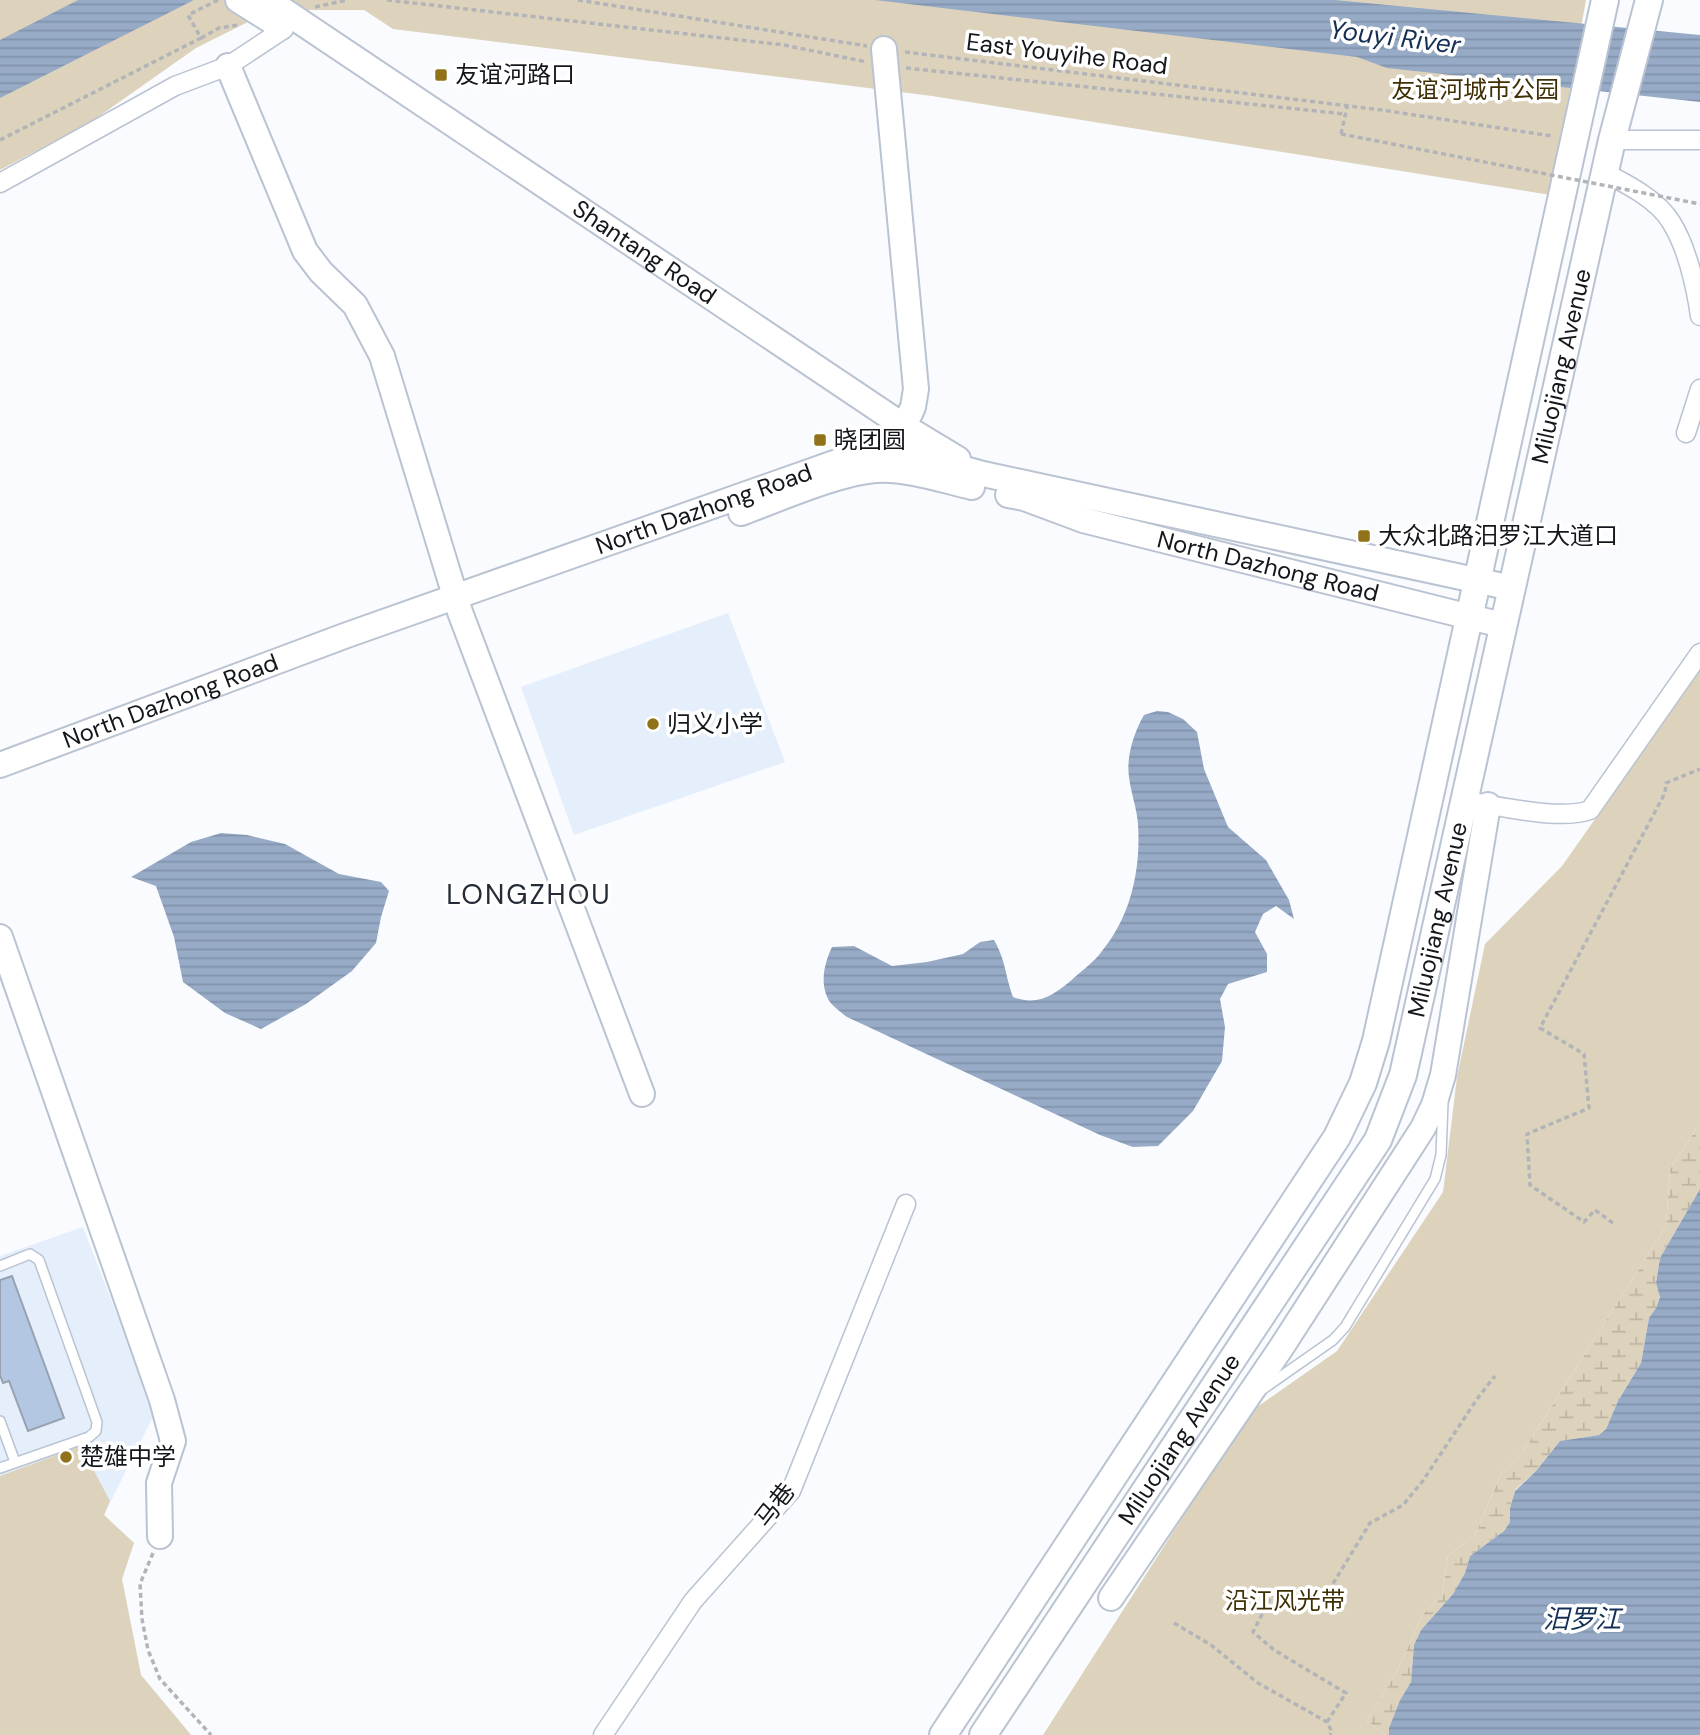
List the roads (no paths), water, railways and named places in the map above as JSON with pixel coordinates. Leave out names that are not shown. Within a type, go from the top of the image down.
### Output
[{"type":"main road","name":"Miluojiang Avenue","points":[[943,1735],[1337,1137],[1363,1083],[1376,1041],[1477,581],[1563,135],[1605,0]]},
{"type":"main road","name":"Shantang Road","points":[[251,2],[284,29],[577,226],[899,437],[985,482],[1024,498]]},
{"type":"main road","name":"Shantang Road","points":[[251,2],[899,437]]},
{"type":"main road","name":"Miluojiang Avenue","points":[[983,1735],[1378,1140],[1403,1075],[1476,803],[1502,625],[1612,140],[1648,5]]},
{"type":"main road","points":[[854,473],[881,459],[899,437],[913,407],[916,389],[884,49]]},
{"type":"main road","points":[[228,66],[305,251],[321,272],[355,305],[382,356],[458,605],[642,1094]]},
{"type":"main road","name":"North Dazhong Road","points":[[0,782],[899,437],[985,482]]},
{"type":"main road","name":"North Dazhong Road","points":[[0,765],[458,605],[854,473],[892,470],[985,482],[1511,588]]},
{"type":"main road","name":"North Dazhong Road","points":[[1024,498],[1083,520],[1502,625]]},
{"type":"main road","points":[[1111,1598],[1280,1348],[1423,1128],[1434,1105],[1443,1075],[1476,803]]},
{"type":"main road","points":[[0,937],[162,1400],[173,1441],[159,1483],[160,1536]]},
{"type":"street","points":[[0,183],[175,86],[228,66],[284,29]]},
{"type":"street","points":[[1612,140],[1700,140]]},
{"type":"street","points":[[1605,173],[1654,205],[1670,221],[1692,255],[1700,316]]},
{"type":"street","points":[[1686,433],[1700,389]]},
{"type":"street","points":[[1476,803],[1560,814],[1577,815],[1590,810],[1700,653]]},
{"type":"street","name":"马巷","points":[[603,1735],[693,1601],[791,1491],[906,1205]]},
{"type":"lane","points":[[1241,1403],[1304,1362],[1345,1327],[1427,1194],[1435,1179],[1441,1155],[1444,1130],[1443,1075]]},
{"type":"lane","points":[[0,1266],[30,1254],[39,1260],[97,1422],[96,1431],[89,1437],[0,1468]]},
{"type":"lane","points":[[0,1421],[15,1462]]},
{"type":"water","points":[[78,0],[194,0],[0,98],[0,40]]},
{"type":"water","name":"Youyi River","points":[[875,0],[1335,0],[1700,35],[1700,102],[1387,68],[1357,57]]},
{"type":"water","points":[[1157,711],[1168,712],[1183,719],[1197,732],[1204,769],[1228,827],[1266,860],[1289,900],[1294,919],[1276,906],[1263,914],[1255,932],[1267,954],[1267,972],[1228,984],[1220,999],[1225,1027],[1222,1061],[1193,1111],[1158,1146],[1133,1147],[1100,1135],[847,1017],[832,1004],[824,982],[825,967],[832,947],[854,946],[892,966],[963,954],[980,942],[994,940],[1013,997],[1022,1000],[1039,1000],[1054,993],[1089,965],[1112,937],[1132,891],[1139,841],[1128,769],[1130,753],[1144,715]]},
{"type":"water","points":[[221,833],[247,835],[285,844],[339,874],[381,882],[389,891],[376,943],[352,971],[306,1004],[261,1029],[225,1013],[183,982],[174,937],[156,886],[131,877],[191,842]]},
{"type":"water","name":"汨罗江","points":[[1700,1189],[1700,1735],[1389,1735],[1400,1700],[1411,1682],[1414,1645],[1421,1630],[1453,1594],[1465,1573],[1470,1556],[1504,1531],[1510,1522],[1510,1508],[1515,1491],[1536,1471],[1560,1441],[1599,1435],[1606,1429],[1618,1401],[1641,1363],[1649,1318],[1660,1297],[1656,1283],[1660,1258]]},
{"type":"place","name":"友谊河路口","points":[[441,75]]},
{"type":"place","name":"晓团圆","points":[[820,440]]},
{"type":"place","name":"大众北路汨罗江大道口","points":[[1364,536]]},
{"type":"place","name":"归义小学","points":[[653,724]]},
{"type":"place","name":"楚雄中学","points":[[66,1457]]},
{"type":"district","name":"LONGZHOU","points":[[529,894]]},
{"type":"park label","name":"友谊河城市公园","points":[[1475,90]]},
{"type":"park label","name":"沿江风光带","points":[[1285,1601]]}]
